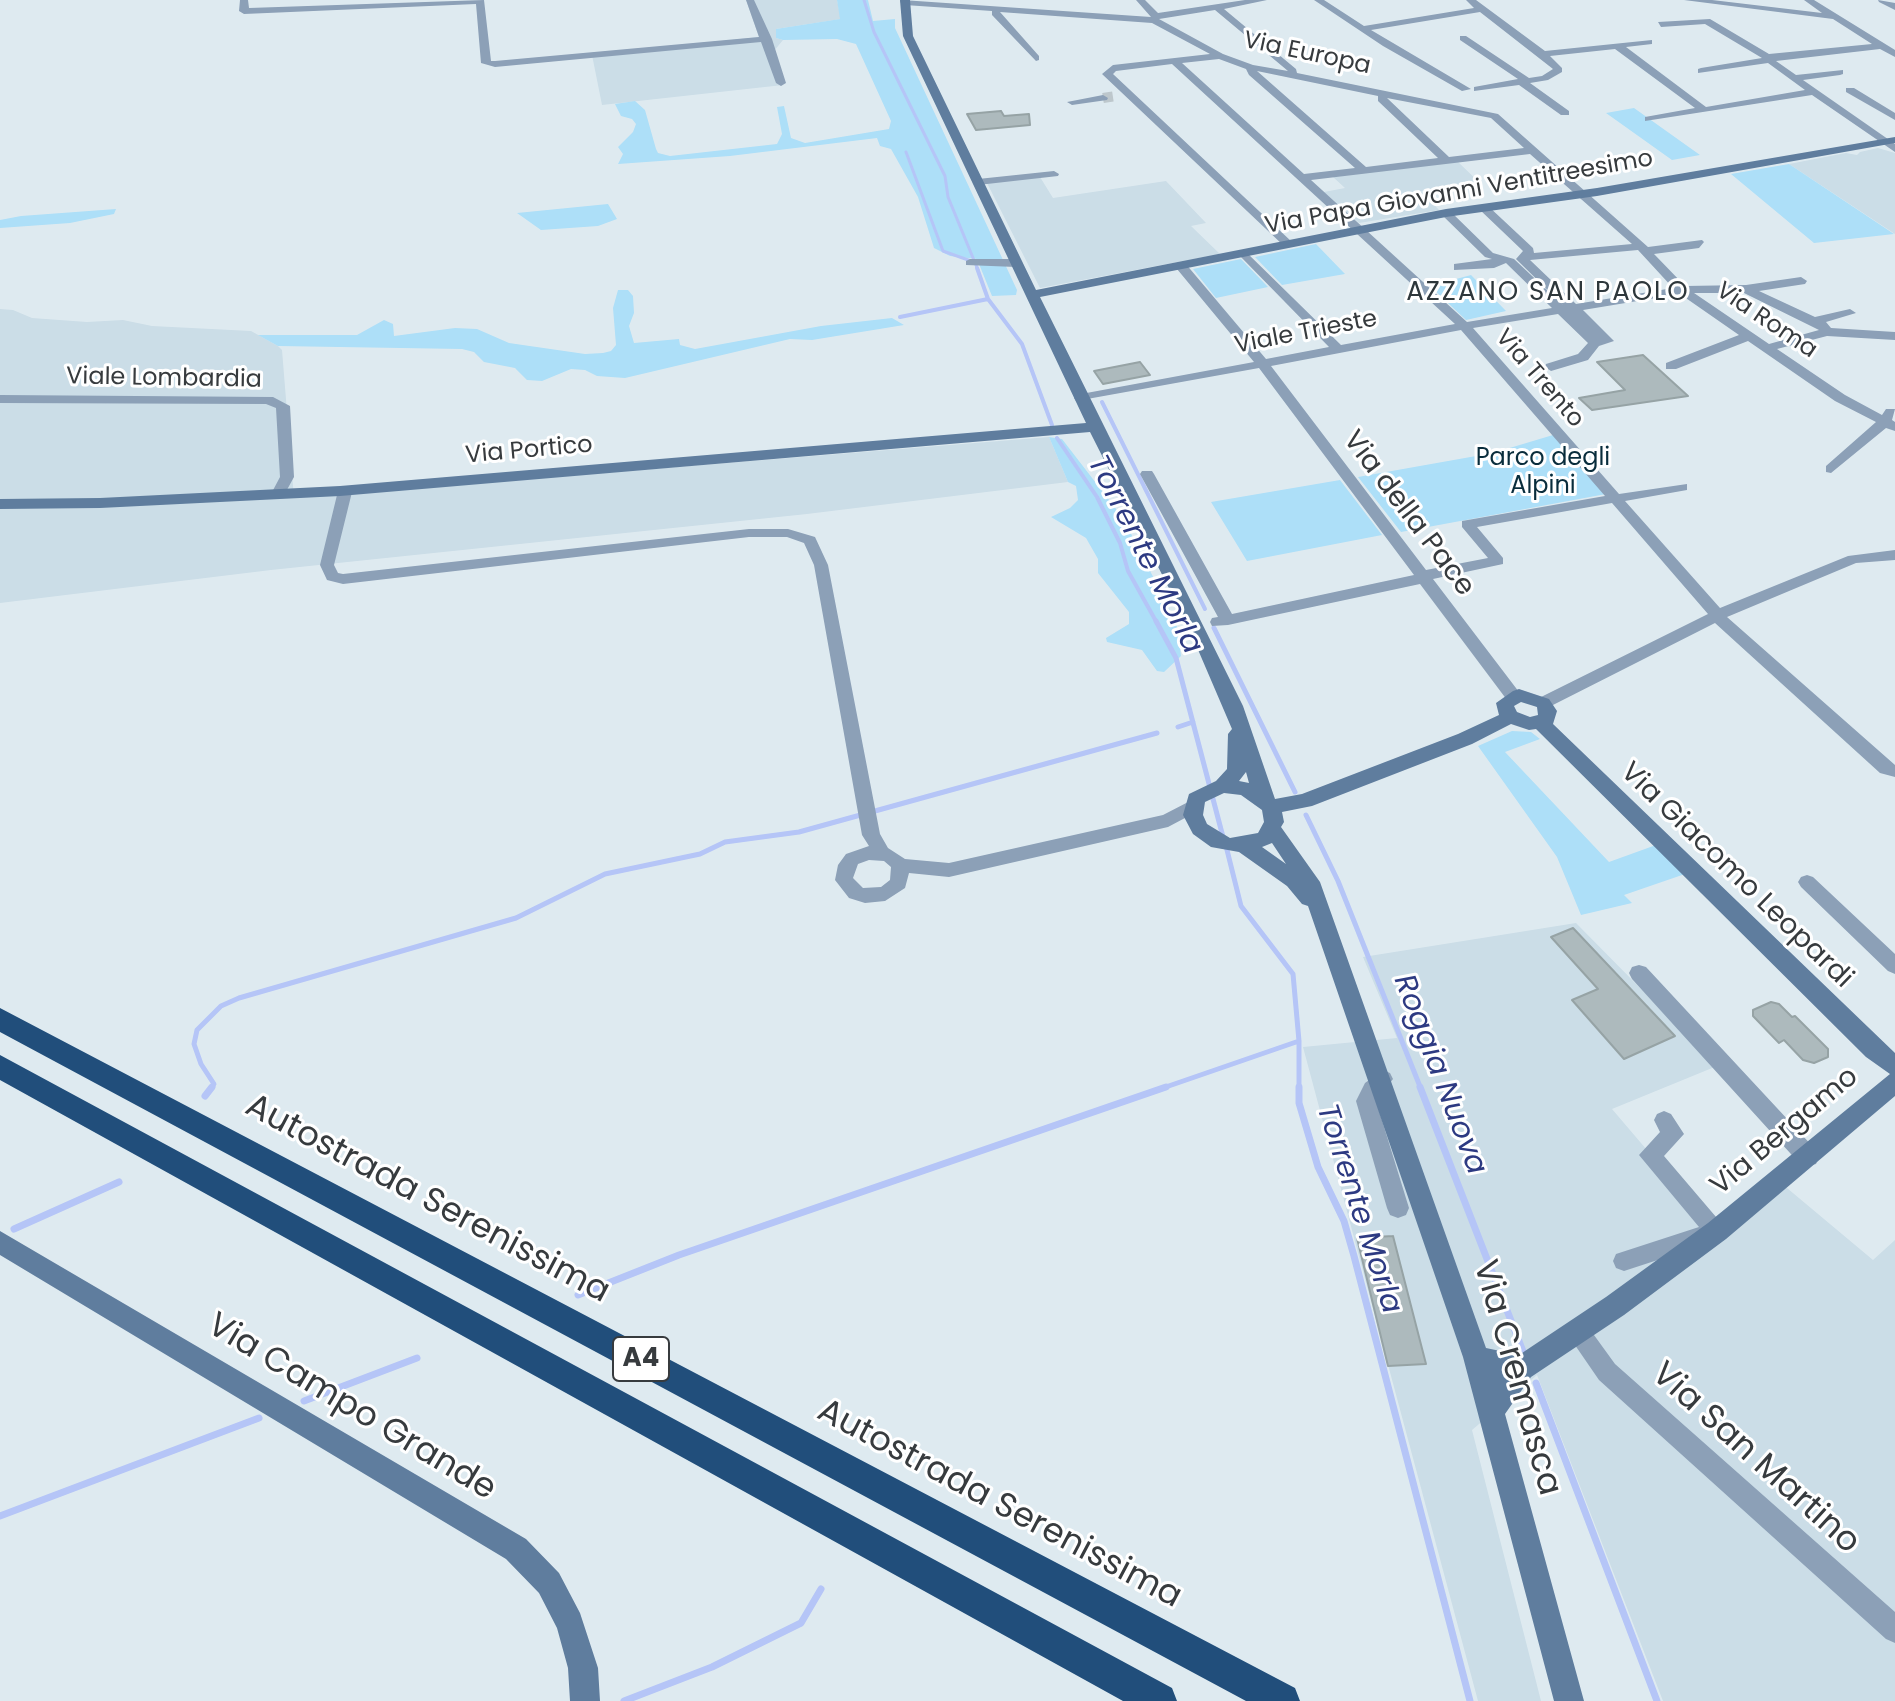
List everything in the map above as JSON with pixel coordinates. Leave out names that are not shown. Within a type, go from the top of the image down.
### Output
[{"type":"highway","name":"Autostrada Serenissima","points":[[0,1019],[1282,1701]]},
{"type":"highway","name":"A4","points":[[0,1067],[1159,1701]]},
{"type":"main road","name":"Via Cremasca","points":[[905,1],[908,36],[1095,427],[1196,624],[1234,706],[1270,814],[1310,882],[1383,1079],[1476,1357],[1569,1701]]},
{"type":"main road","name":"Via Papa Giovanni Ventitreesimo","points":[[1032,295],[1446,213],[1891,144]]},
{"type":"main road","points":[[1062,430],[1074,424],[1084,403]]},
{"type":"main road","name":"Via Portico","points":[[0,504],[100,503],[340,491],[1095,427]]},
{"type":"main road","points":[[1513,696],[1530,696],[1542,713],[1525,724],[1510,717],[1504,705],[1513,696]]},
{"type":"main road","name":"Via Cremasca","points":[[1234,706],[1239,756],[1237,771],[1207,799],[1230,844],[1294,880],[1317,907]]},
{"type":"main road","name":"Via Giacomo Leopardi","points":[[1542,713],[1874,1050],[1895,1066]]},
{"type":"main road","points":[[1230,844],[1259,842],[1270,814],[1465,739],[1510,717]]},
{"type":"main road","points":[[1207,799],[1244,788],[1270,814]]},
{"type":"main road","name":"Via Bergamo","points":[[1491,1413],[1504,1389],[1522,1368],[1578,1332],[1717,1231],[1895,1082]]},
{"type":"main road","name":"Via Campo Grande","points":[[0,1242],[516,1549],[549,1583],[570,1623],[583,1668],[585,1701]]},
{"type":"main road","points":[[1476,1357],[1494,1365],[1522,1368]]},
{"type":"street","points":[[244,0],[244,11],[480,1],[486,63],[495,64],[767,39]]},
{"type":"street","points":[[750,0],[781,83]]},
{"type":"street","points":[[1076,0],[1086,15]]},
{"type":"street","points":[[1140,0],[1155,18],[1263,0]]},
{"type":"street","points":[[1318,0],[1454,85],[1473,91],[1545,78],[1559,70],[1543,54],[1470,0]]},
{"type":"street","points":[[1688,0],[1836,17]]},
{"type":"street","points":[[1808,0],[1895,54]]},
{"type":"street","points":[[1882,0],[1895,7]]},
{"type":"street","name":"Via Europa","points":[[905,1],[997,10],[1155,18],[1220,56],[1251,67],[1443,107],[1482,112],[1506,125],[1582,194]]},
{"type":"street","points":[[1217,7],[1293,71],[1292,75]]},
{"type":"street","points":[[1362,29],[1482,9]]},
{"type":"street","points":[[997,10],[995,13],[1036,58]]},
{"type":"street","points":[[1661,24],[1707,21],[1775,61],[1793,78],[1891,144]]},
{"type":"street","points":[[1463,38],[1565,113]]},
{"type":"street","points":[[1543,54],[1649,42]]},
{"type":"street","points":[[1186,58],[1199,54],[1203,46]]},
{"type":"street","points":[[1618,46],[1704,110]]},
{"type":"street","points":[[1701,71],[1880,46]]},
{"type":"street","points":[[1220,56],[1173,60],[1107,71],[1107,74],[1122,95],[1288,244]]},
{"type":"street","name":"Via Trento","points":[[1173,60],[1464,326],[1718,615],[1886,769],[1895,771]]},
{"type":"street","points":[[1251,67],[1252,73],[1363,170]]},
{"type":"street","points":[[1793,78],[1840,72]]},
{"type":"street","points":[[1366,77],[1387,94],[1382,99],[1445,159]]},
{"type":"street","points":[[1850,90],[1895,117]]},
{"type":"street","points":[[1473,91],[1482,112]]},
{"type":"street","points":[[1649,119],[1813,92]]},
{"type":"street","points":[[1072,102],[1103,98]]},
{"type":"street","points":[[1301,178],[1533,150]]},
{"type":"street","points":[[978,182],[1054,174]]},
{"type":"street","name":"Via Roma","points":[[1582,194],[1642,246],[1682,290],[1840,398],[1892,418]]},
{"type":"street","points":[[1483,207],[1513,256]]},
{"type":"street","points":[[1446,213],[1513,256],[1602,342],[1627,344]]},
{"type":"street","points":[[1642,246],[1672,236]]},
{"type":"street","points":[[1458,267],[1460,270],[1494,264],[1513,256],[1537,257],[1642,246],[1695,246],[1698,242]]},
{"type":"street","points":[[1244,254],[1338,349]]},
{"type":"street","points":[[970,263],[1016,263]]},
{"type":"street","name":"Via della Pace","points":[[1181,266],[1262,363],[1513,696]]},
{"type":"street","name":"Viale Trieste","points":[[1084,403],[1262,363],[1464,326],[1682,290],[1746,289],[1801,281]]},
{"type":"street","points":[[1746,289],[1814,321],[1827,332]]},
{"type":"street","points":[[1814,321],[1850,313]]},
{"type":"street","points":[[1767,348],[1827,332],[1895,336]]},
{"type":"street","points":[[1671,366],[1748,336]]},
{"type":"street","points":[[1551,367],[1583,357],[1602,342]]},
{"type":"street","name":"Viale Lombardia","points":[[0,399],[268,400],[283,406],[287,477],[278,494]]},
{"type":"street","points":[[1831,469],[1892,418]]},
{"type":"street","points":[[1147,474],[1201,571],[1223,621],[1498,561],[1467,524],[1682,487]]},
{"type":"street","points":[[340,491],[345,492],[327,565],[332,577],[343,579],[749,533],[788,533],[810,540],[821,565],[868,820],[882,853],[900,874]]},
{"type":"street","points":[[1542,713],[1718,615],[1853,559],[1895,555]]},
{"type":"street","points":[[882,853],[861,854],[852,859],[844,873],[844,880],[856,893],[865,896],[885,894],[900,874],[925,869],[949,870],[1168,820],[1207,799]]},
{"type":"street","points":[[861,854],[868,820]]},
{"type":"street","points":[[1807,882],[1895,966]]},
{"type":"street","points":[[1639,973],[1808,1157]]},
{"type":"street","points":[[1383,1079],[1372,1089],[1366,1101],[1398,1208]]},
{"type":"street","name":"Via Bergamo","points":[[1624,1261],[1717,1231],[1650,1155],[1673,1134],[1664,1120]]},
{"type":"street","name":"Via San Martino","points":[[1578,1332],[1607,1372],[1895,1630]]},
{"type":"shaded area","points":[[746,0],[837,0],[841,19],[776,29],[776,38],[783,40],[774,51],[783,85],[602,105],[592,55],[759,37]]},
{"type":"shaded area","points":[[1878,148],[1895,153],[1895,234],[1789,164],[1846,153],[1857,155]]},
{"type":"shaded area","points":[[1457,161],[1481,184],[1421,191],[1439,210],[1359,223],[1324,192],[1345,188],[1333,177]]},
{"type":"shaded area","points":[[1040,177],[1053,198],[1166,181],[1206,223],[1191,226],[1220,254],[1040,288],[987,183]]},
{"type":"shaded area","points":[[0,309],[13,310],[32,318],[87,322],[123,320],[152,326],[251,331],[278,346],[282,350],[294,498],[1049,437],[1068,482],[807,514],[271,570],[0,603]]},
{"type":"shaded area","points":[[1576,923],[1717,1066],[1612,1109],[1716,1231],[1775,1178],[1873,1260],[1895,1240],[1895,1701],[1663,1701],[1537,1375],[1472,1430],[1541,1701],[1478,1701],[1303,1047],[1397,1038],[1363,957]]},
{"type":"green space","points":[[837,0],[868,0],[873,21],[895,19],[895,28],[1017,290],[1016,295],[992,296],[977,259],[950,256],[934,248],[918,197],[891,149],[880,146],[877,138],[730,156],[618,164],[623,154],[618,147],[633,132],[636,124],[632,119],[621,116],[615,104],[635,101],[645,110],[658,153],[670,156],[777,144],[782,134],[777,107],[784,106],[791,138],[805,143],[889,129],[891,121],[856,44],[837,39],[776,38],[776,29],[840,19]]},
{"type":"green space","points":[[1634,108],[1700,155],[1672,160],[1606,113]]},
{"type":"green space","points":[[1789,164],[1894,234],[1814,243],[1731,174]]},
{"type":"green space","points":[[608,204],[617,219],[598,226],[541,230],[517,213]]},
{"type":"green space","points":[[116,209],[114,214],[70,223],[0,228],[0,220],[21,216]]},
{"type":"green space","points":[[1316,244],[1345,274],[1282,285],[1255,257]]},
{"type":"green space","points":[[1241,259],[1268,287],[1216,298],[1193,269]]},
{"type":"green space","points":[[1471,275],[1506,311],[1466,320],[1430,286]]},
{"type":"green space","points":[[618,290],[628,290],[633,296],[634,313],[629,326],[634,343],[679,339],[680,345],[695,349],[821,326],[892,318],[904,325],[812,340],[790,339],[625,378],[597,376],[585,370],[571,369],[542,381],[527,380],[515,368],[484,362],[474,352],[462,349],[278,346],[258,335],[357,335],[384,320],[393,324],[394,336],[455,328],[477,329],[509,343],[585,354],[603,353],[611,351],[616,345],[613,308]]},
{"type":"green space","name":"Parco degli Alpini","points":[[1553,435],[1606,494],[1401,532],[1358,477],[1493,453]]},
{"type":"green space","points":[[1049,437],[1062,439],[1123,518],[1168,606],[1178,629],[1181,656],[1164,672],[1157,671],[1142,650],[1107,642],[1106,638],[1129,624],[1129,612],[1098,573],[1098,559],[1086,538],[1051,517],[1070,508],[1078,500],[1076,486],[1068,482]]},
{"type":"green space","points":[[1340,480],[1382,535],[1247,561],[1211,502]]},
{"type":"green space","points":[[1512,731],[1531,732],[1540,739],[1505,752],[1609,862],[1656,845],[1685,874],[1624,895],[1632,903],[1581,915],[1557,857],[1478,746]]},
{"type":"building","points":[[1001,111],[1004,116],[1029,114],[1030,125],[976,130],[967,114]]},
{"type":"building","points":[[1643,355],[1688,396],[1592,410],[1579,398],[1625,390],[1597,362]]},
{"type":"building","points":[[1140,362],[1150,375],[1103,384],[1094,371]]},
{"type":"building","points":[[1573,928],[1675,1036],[1624,1059],[1572,1000],[1598,989],[1551,937]]},
{"type":"building","points":[[1771,1002],[1795,1016],[1828,1049],[1828,1057],[1814,1063],[1803,1060],[1784,1040],[1779,1043],[1753,1016],[1753,1010]]},
{"type":"building","points":[[1393,1236],[1426,1364],[1388,1366],[1357,1238]]},
{"type":"waterway","name":"Torrente Morla","points":[[864,0],[874,32],[945,176],[948,197],[978,270]]},
{"type":"waterway","name":"Roggia Nuova","points":[[906,152],[943,251],[971,261]]},
{"type":"waterway","name":"Torrente Morla","points":[[977,268],[988,299]]},
{"type":"waterway","points":[[900,317],[988,299]]},
{"type":"waterway","name":"Torrente Morla","points":[[988,299],[1022,344],[1052,425]]},
{"type":"waterway","name":"Roggia Nuova","points":[[1102,402],[1205,609]]},
{"type":"waterway","name":"Torrente Morla","points":[[1057,438],[1097,497],[1120,543],[1128,571],[1157,623]]},
{"type":"waterway","name":"Torrente Morla","points":[[1156,621],[1176,658],[1193,722]]},
{"type":"waterway","name":"Roggia Nuova","points":[[1214,628],[1295,792]]},
{"type":"waterway","points":[[1178,727],[1193,722]]},
{"type":"waterway","name":"Torrente Morla","points":[[1193,722],[1223,837]]},
{"type":"waterway","points":[[210,1089],[214,1084],[201,1064],[194,1044],[197,1030],[221,1006],[239,998],[516,918],[605,874],[700,854],[725,842],[799,832],[1157,733]]},
{"type":"waterway","name":"Roggia Nuova","points":[[1306,815],[1338,881],[1421,1089]]},
{"type":"waterway","name":"Torrente Morla","points":[[1226,846],[1241,906],[1293,974],[1299,1041]]},
{"type":"waterway","points":[[1160,1089],[1299,1041]]},
{"type":"waterway","name":"Torrente Morla","points":[[1299,1041],[1299,1103],[1318,1167],[1344,1221],[1470,1701]]},
{"type":"waterway","points":[[205,1096],[212,1087]]},
{"type":"waterway","points":[[578,1295],[679,1255],[1166,1087]]},
{"type":"waterway","name":"Roggia Nuova","points":[[1420,1087],[1524,1354]]},
{"type":"waterway","points":[[14,1229],[119,1182]]},
{"type":"waterway","points":[[304,1401],[417,1358]]},
{"type":"waterway","name":"Roggia Nuova","points":[[1536,1383],[1657,1701]]},
{"type":"waterway","points":[[0,1516],[259,1418]]},
{"type":"waterway","points":[[624,1701],[712,1667],[801,1623],[821,1589]]},
{"type":"tunnel","points":[[1103,98],[1116,96]]},
{"type":"district","name":"AZZANO SAN PAOLO","points":[[1548,293]]}]
